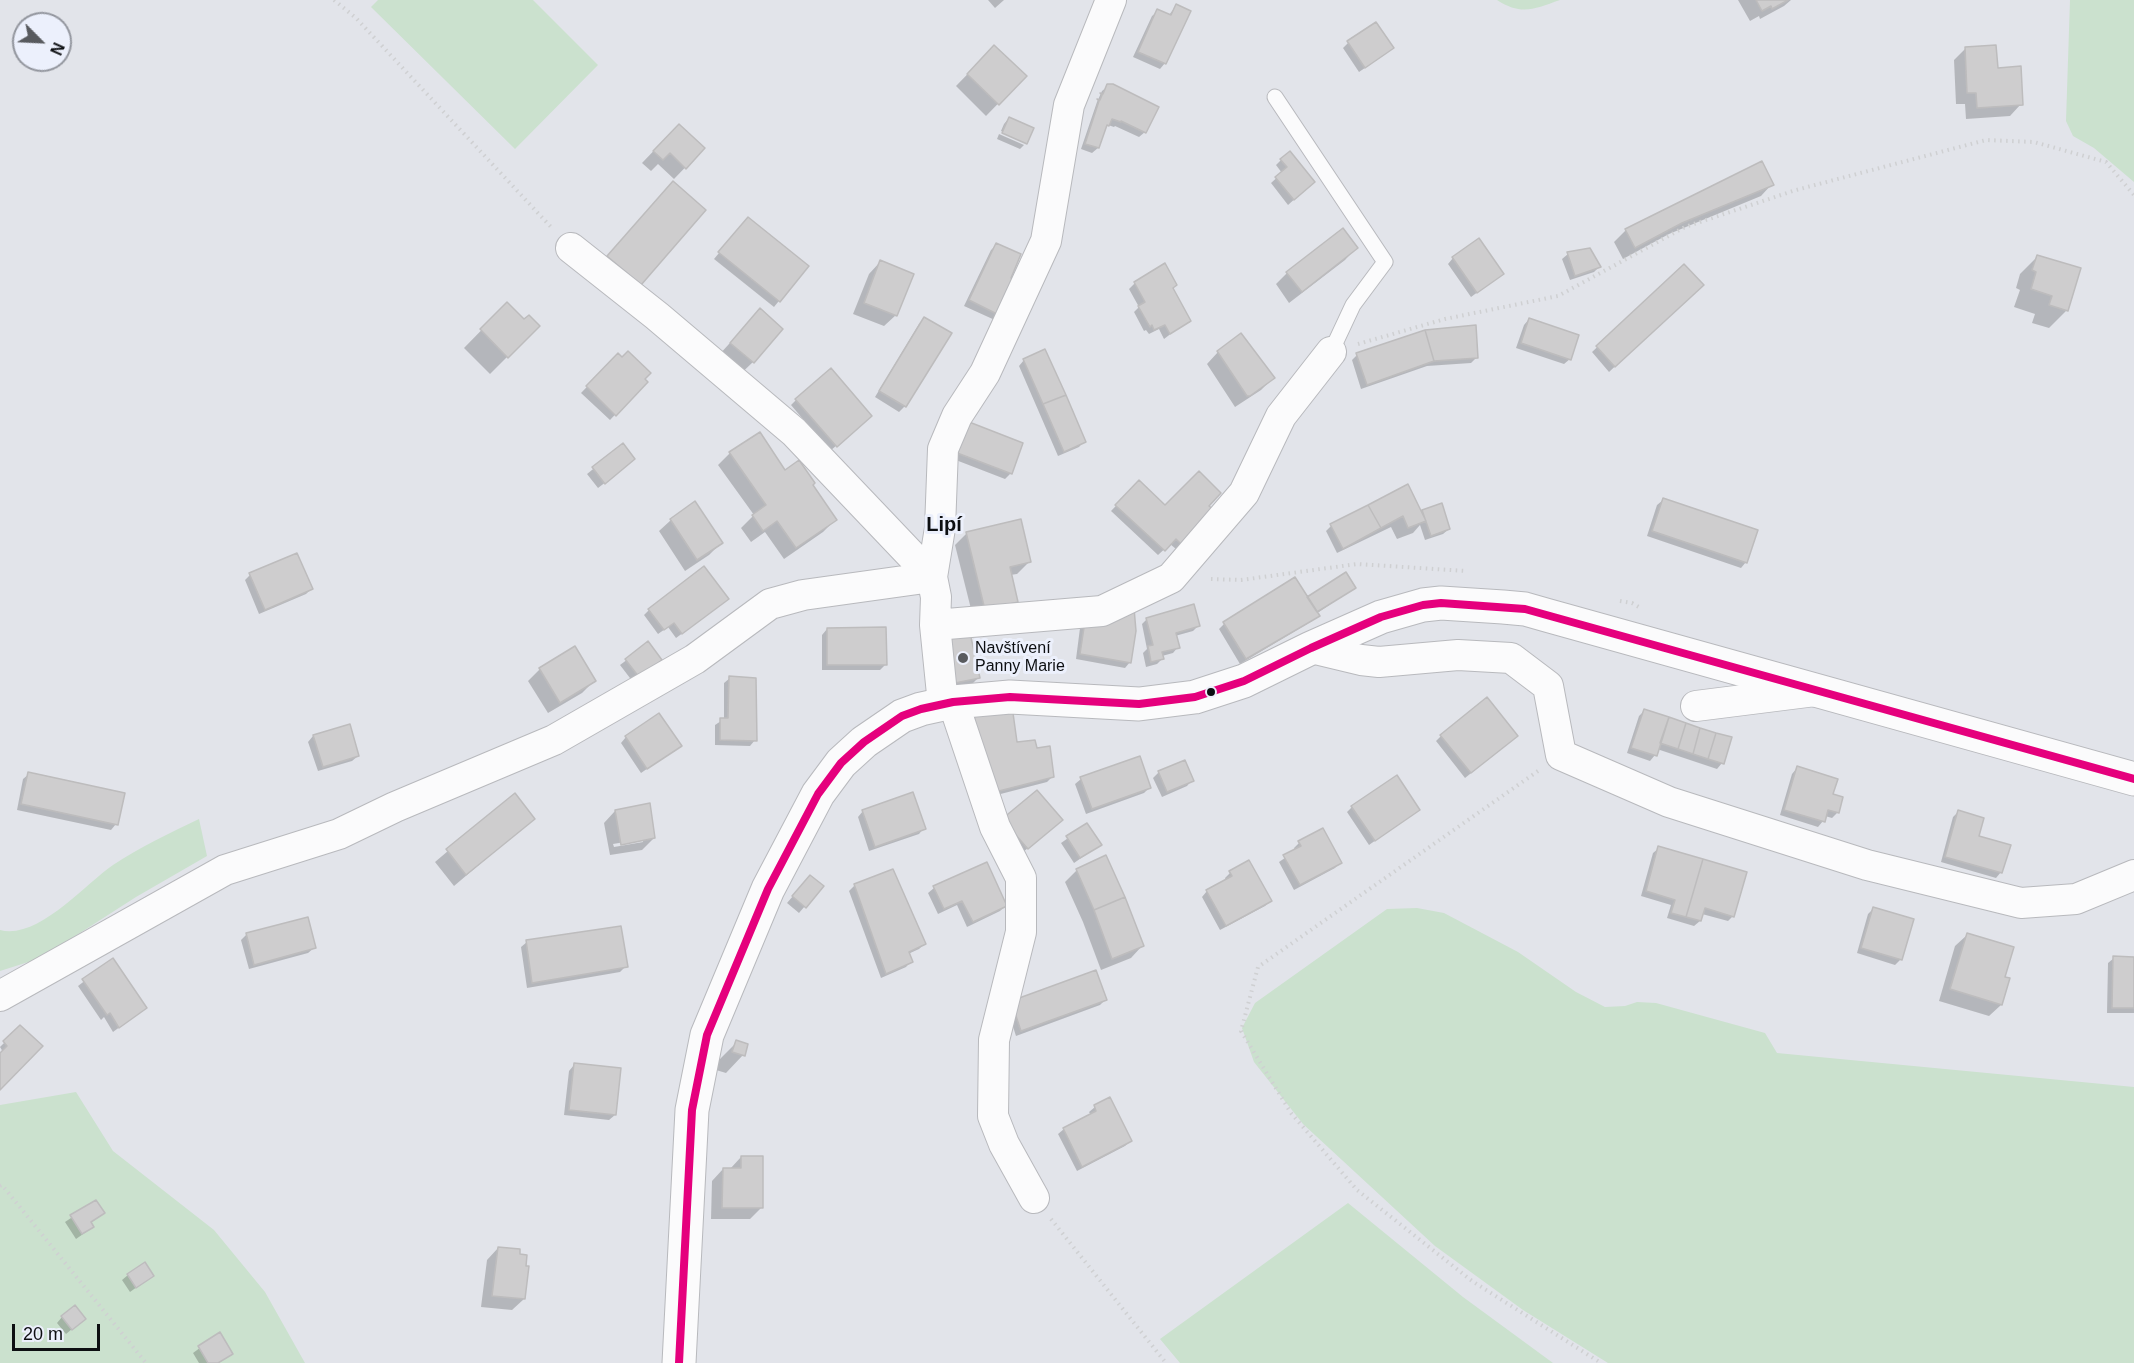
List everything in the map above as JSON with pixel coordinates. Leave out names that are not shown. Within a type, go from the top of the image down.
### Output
[{"type":"street","points":[[1034,1198],[1004,1144],[993,1116],[994,1040],[1021,932],[1021,878],[995,827],[948,703],[935,625],[936,597],[932,577],[940,528],[943,449],[957,416],[985,373],[1046,241],[1069,105],[1106,3]]},
{"type":"street","points":[[571,248],[674,330],[794,432],[932,577]]},
{"type":"street","points":[[935,625],[1102,611],[1171,578],[1244,493],[1281,416],[1331,352]]},
{"type":"street","points":[[0,996],[225,870],[339,834],[396,807],[554,740],[695,658],[770,604],[803,595],[932,577]]},
{"type":"street","points":[[679,1363],[692,1110],[701,1056],[713,1017],[768,889],[818,794],[841,763],[880,729],[903,716],[948,703],[1010,697],[1139,704],[1171,702],[1195,697],[1244,681],[1381,617],[1412,607],[1442,603],[1536,612],[2134,779]]},
{"type":"street","points":[[1311,648],[1379,662],[1458,655],[1511,658],[1548,686],[1561,755],[1669,802],[1867,865],[2021,903],[2076,899],[2134,875]]},
{"type":"street","points":[[1696,706],[1821,691]]},
{"type":"lane","points":[[1275,97],[1384,262],[1353,305],[1331,352]]},
{"type":"path","points":[[334,0],[356,18],[571,248]]},
{"type":"path","points":[[1331,352],[1444,319],[1558,296],[1685,227],[1796,190],[1986,140],[2034,142],[2106,162],[2134,195]]},
{"type":"path","points":[[1561,755],[1258,967],[1241,1031],[1291,1113],[1357,1190],[1472,1281],[1601,1363]]},
{"type":"path","points":[[1,1185],[146,1363]]},
{"type":"path","points":[[1034,1198],[1166,1363]]},
{"type":"green space","points":[[378,0],[533,0],[598,65],[515,149],[371,7]]},
{"type":"green space","points":[[1497,0],[1560,0],[1535,8],[1521,9]]},
{"type":"green space","points":[[2070,0],[2134,0],[2134,182],[2094,148],[2073,136],[2066,121]]},
{"type":"green space","points":[[199,819],[207,856],[136,897],[41,958],[0,971],[0,930],[15,931],[30,927],[45,919],[113,865],[144,846]]},
{"type":"green space","points":[[1417,908],[1444,913],[1518,952],[1576,992],[1605,1007],[1625,1006],[1637,1002],[1656,1003],[1765,1033],[1777,1053],[2134,1087],[2134,1363],[1608,1363],[1523,1310],[1435,1246],[1303,1124],[1254,1062],[1242,1028],[1255,1003],[1387,909]]},
{"type":"green space","points":[[76,1092],[113,1151],[214,1230],[265,1292],[305,1363],[0,1363],[0,1105]]},
{"type":"green space","points":[[1348,1203],[1463,1297],[1553,1363],[1180,1363],[1160,1339]]},
{"type":"building","points":[[1756,0],[1788,0],[1772,9],[1771,6],[1762,11]]},
{"type":"building","points":[[1176,4],[1191,11],[1166,64],[1138,52],[1157,9],[1171,15]]},
{"type":"building","points":[[1376,22],[1394,48],[1365,68],[1347,41]]},
{"type":"building","points":[[994,45],[1027,76],[999,105],[967,74]]},
{"type":"building","points":[[1996,45],[1998,68],[2021,66],[2023,105],[1977,108],[1976,93],[1967,93],[1965,47]]},
{"type":"building","points":[[1107,84],[1113,84],[1159,107],[1146,133],[1112,119],[1109,126],[1107,125],[1099,148],[1085,144],[1099,101],[1097,99],[1100,100],[1102,95],[1100,93],[1103,94]]},
{"type":"building","points":[[1009,117],[1034,128],[1027,144],[1002,133]]},
{"type":"building","points":[[679,124],[705,148],[686,169],[670,153],[663,160],[653,151]]},
{"type":"building","points":[[1290,151],[1315,182],[1294,200],[1275,177],[1287,167],[1280,159]]},
{"type":"building","points":[[1762,161],[1774,185],[1682,223],[1635,248],[1625,229]]},
{"type":"building","points":[[673,181],[706,210],[641,285],[607,256]]},
{"type":"building","points":[[748,217],[809,266],[780,302],[718,252]]},
{"type":"building","points":[[1343,228],[1358,248],[1302,292],[1286,272]]},
{"type":"building","points":[[1479,238],[1504,274],[1477,293],[1452,257]]},
{"type":"building","points":[[996,243],[1021,254],[1011,278],[1020,282],[1003,317],[969,300]]},
{"type":"building","points":[[1590,248],[1601,267],[1575,276],[1567,252]]},
{"type":"building","points":[[2037,255],[2081,268],[2068,311],[2049,305],[2052,296],[2031,289],[2036,272],[2032,270]]},
{"type":"building","points":[[880,260],[914,274],[897,316],[864,303]]},
{"type":"building","points":[[1165,263],[1177,285],[1173,288],[1191,321],[1170,334],[1165,325],[1154,330],[1152,325],[1150,327],[1138,306],[1145,302],[1134,282]]},
{"type":"building","points":[[1684,264],[1704,285],[1615,367],[1596,346]]},
{"type":"building","points":[[507,302],[524,319],[529,315],[540,326],[508,358],[480,329]]},
{"type":"building","points":[[760,308],[783,329],[754,363],[730,343]]},
{"type":"building","points":[[924,317],[952,333],[906,407],[879,391]]},
{"type":"building","points":[[1529,318],[1579,335],[1571,360],[1521,343]]},
{"type":"building","points":[[1476,325],[1478,358],[1434,361],[1425,330]]},
{"type":"building","points":[[1425,330],[1434,361],[1367,385],[1356,353]]},
{"type":"building","points":[[1241,333],[1275,378],[1250,396],[1247,396],[1217,351]]},
{"type":"building","points":[[1045,349],[1066,395],[1043,404],[1023,359]]},
{"type":"building","points":[[628,351],[651,373],[645,379],[648,382],[616,416],[586,386],[618,353],[622,357]]},
{"type":"building","points":[[831,368],[872,416],[837,447],[795,399]]},
{"type":"building","points":[[1066,395],[1086,442],[1064,452],[1043,404]]},
{"type":"building","points":[[964,420],[1023,443],[1012,474],[952,451]]},
{"type":"building","points":[[760,432],[785,470],[799,460],[837,520],[796,548],[777,521],[763,531],[752,515],[766,505],[729,452]]},
{"type":"building","points":[[623,443],[635,459],[605,484],[592,467]]},
{"type":"building","points":[[1199,471],[1221,493],[1209,506],[1215,511],[1182,545],[1176,539],[1165,551],[1115,505],[1139,480],[1165,505]]},
{"type":"building","points":[[1408,484],[1426,521],[1408,528],[1403,516],[1381,528],[1368,505]]},
{"type":"building","points":[[1663,498],[1758,530],[1747,563],[1652,531]]},
{"type":"building","points":[[695,501],[723,543],[697,560],[670,519]]},
{"type":"building","points":[[1442,503],[1450,529],[1431,536],[1422,510]]},
{"type":"building","points":[[1368,505],[1381,528],[1343,549],[1330,524]]},
{"type":"building","points":[[1021,519],[1031,562],[1010,567],[1018,602],[985,610],[966,532]]},
{"type":"building","points":[[297,553],[313,589],[265,610],[249,573]]},
{"type":"building","points":[[704,566],[729,599],[682,634],[674,623],[664,630],[648,609]]},
{"type":"building","points":[[1346,572],[1356,588],[1317,612],[1307,597]]},
{"type":"building","points":[[1295,577],[1320,616],[1246,659],[1223,622]]},
{"type":"building","points":[[1194,604],[1200,626],[1176,633],[1180,648],[1162,652],[1164,659],[1151,662],[1148,646],[1153,645],[1146,618]]},
{"type":"building","points":[[1134,608],[1136,631],[1131,663],[1080,654],[1085,621]]},
{"type":"building","points":[[886,627],[887,665],[827,665],[827,628]]},
{"type":"building","name":"Navštívení Panny Marie","points":[[970,633],[980,678],[955,683],[945,638]]},
{"type":"building","points":[[648,641],[662,660],[639,677],[625,659]]},
{"type":"building","points":[[575,646],[596,681],[560,703],[539,668]]},
{"type":"building","points":[[729,676],[756,678],[757,741],[720,740],[720,718],[728,718]]},
{"type":"building","points":[[1487,697],[1518,736],[1471,773],[1440,735]]},
{"type":"building","points":[[1644,709],[1669,717],[1657,756],[1631,748]]},
{"type":"building","points":[[659,713],[682,746],[647,769],[625,736]]},
{"type":"building","points":[[1013,713],[1017,742],[1035,740],[1037,748],[1050,746],[1054,777],[995,792],[987,773],[974,716]]},
{"type":"building","points":[[1669,717],[1686,723],[1678,749],[1660,743]]},
{"type":"building","points":[[1686,723],[1700,728],[1693,754],[1678,749]]},
{"type":"building","points":[[350,724],[359,756],[323,767],[313,735]]},
{"type":"building","points":[[1700,728],[1716,733],[1708,759],[1693,754]]},
{"type":"building","points":[[1716,733],[1732,737],[1724,764],[1708,759]]},
{"type":"building","points":[[1140,756],[1151,788],[1092,809],[1080,777]]},
{"type":"building","points":[[1185,760],[1194,781],[1167,792],[1158,771]]},
{"type":"building","points":[[1797,766],[1838,779],[1833,794],[1843,797],[1839,813],[1828,810],[1825,822],[1784,810]]},
{"type":"building","points":[[28,772],[125,793],[118,825],[21,804]]},
{"type":"building","points":[[1397,775],[1420,810],[1375,841],[1351,806]]},
{"type":"building","points":[[1037,790],[1063,820],[1028,849],[1002,819]]},
{"type":"building","points":[[913,792],[926,829],[875,847],[862,810]]},
{"type":"building","points":[[515,793],[535,819],[466,875],[446,849]]},
{"type":"building","points":[[650,803],[655,838],[621,845],[615,810]]},
{"type":"building","points":[[1958,810],[1984,818],[1979,836],[2011,845],[2002,873],[1945,857]]},
{"type":"building","points":[[1087,823],[1102,845],[1080,858],[1066,836]]},
{"type":"building","points":[[1323,828],[1342,863],[1300,885],[1283,855],[1301,846],[1298,841]]},
{"type":"building","points":[[1658,846],[1703,859],[1686,917],[1671,913],[1675,900],[1646,891]]},
{"type":"building","points":[[1106,855],[1125,897],[1094,910],[1076,869]]},
{"type":"building","points":[[1703,859],[1747,872],[1734,917],[1705,908],[1701,921],[1686,917]]},
{"type":"building","points":[[1249,860],[1272,901],[1226,926],[1206,890],[1232,876],[1229,871]]},
{"type":"building","points":[[987,862],[1007,906],[973,922],[962,901],[944,909],[933,886]]},
{"type":"building","points":[[893,869],[926,944],[909,952],[913,962],[886,974],[854,884]]},
{"type":"building","points":[[810,875],[824,886],[806,908],[792,896]]},
{"type":"building","points":[[1125,897],[1144,946],[1112,959],[1094,910]]},
{"type":"building","points":[[1873,907],[1914,919],[1902,960],[1861,948]]},
{"type":"building","points":[[308,917],[316,948],[254,965],[246,933]]},
{"type":"building","points":[[621,926],[628,967],[532,983],[526,940]]},
{"type":"building","points":[[1967,933],[2014,947],[2005,977],[2010,978],[2002,1005],[1950,989]]},
{"type":"building","points":[[2113,956],[2134,957],[2134,1008],[2112,1008]]},
{"type":"building","points":[[113,958],[147,1008],[119,1028],[110,1013],[107,1015],[82,979]]},
{"type":"building","points":[[1096,970],[1107,1000],[1021,1031],[1011,1001]]},
{"type":"building","points":[[20,1025],[43,1046],[0,1090],[0,1053],[7,1046],[3,1041]]},
{"type":"building","points":[[736,1040],[748,1044],[745,1056],[732,1052]]},
{"type":"building","points":[[574,1063],[621,1068],[616,1115],[569,1110]]},
{"type":"building","points":[[1110,1097],[1132,1141],[1082,1167],[1063,1128],[1096,1111],[1094,1105]]},
{"type":"building","points":[[741,1156],[763,1156],[763,1208],[722,1208],[723,1168],[741,1168]]},
{"type":"building","points":[[96,1200],[105,1213],[91,1222],[94,1227],[82,1234],[70,1215]]},
{"type":"building","points":[[498,1247],[520,1249],[520,1254],[527,1255],[526,1266],[529,1266],[525,1299],[492,1296]]},
{"type":"building","points":[[145,1262],[154,1276],[136,1288],[127,1274]]},
{"type":"building","points":[[75,1305],[86,1319],[72,1330],[61,1316]]},
{"type":"building","points":[[220,1332],[233,1354],[218,1363],[208,1363],[198,1346]]},
{"type":"transit line","points":[[679,1363],[692,1110],[707,1035],[768,889],[818,794],[841,763],[864,742],[902,716],[953,702],[1010,697],[1139,704],[1195,697],[1244,681],[1381,617],[1423,605],[1441,603],[1525,609],[2134,779]]},
{"type":"place","name":"Navštívení Panny Marie","points":[[963,658]]},
{"type":"district","name":"Lipí","points":[[944,525]]}]
